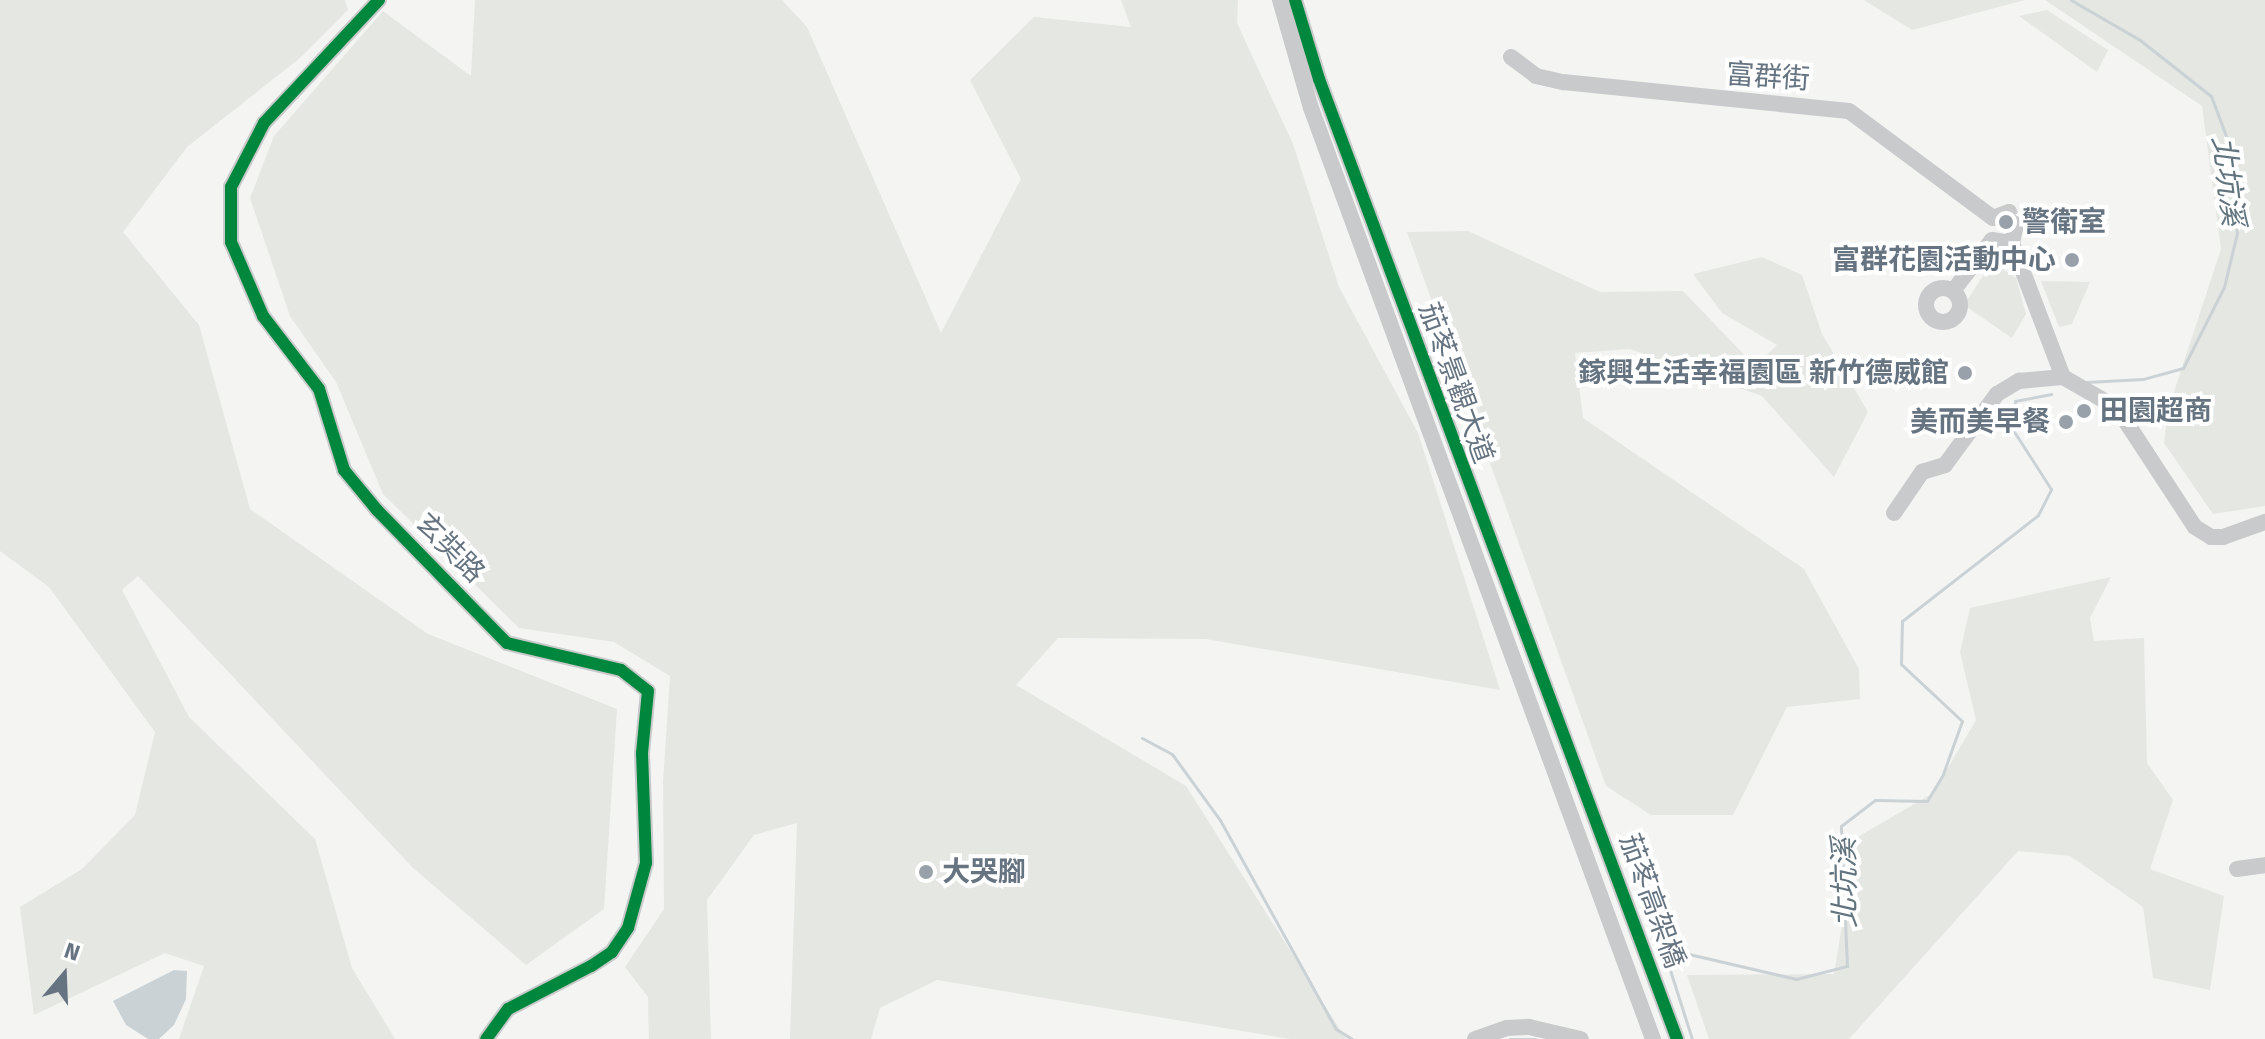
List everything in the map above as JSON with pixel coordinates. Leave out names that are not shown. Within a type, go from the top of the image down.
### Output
[{"type":"street","name":"玄奘路","points":[[379,0],[264,123],[231,187],[231,242],[263,316],[319,389],[344,470],[377,510],[507,643],[621,670],[648,691],[642,753],[646,863],[628,928],[612,952],[508,1009],[486,1039]]},
{"type":"street","name":"茄苳景觀大道","points":[[1280,0],[1311,108],[1561,787]]},
{"type":"street","name":"茄苳景觀大道","points":[[1295,0],[1324,94],[1543,689],[1581,780]]},
{"type":"street","name":"富群街","points":[[1511,57],[1536,76],[1563,82],[1849,111],[1993,218]]},
{"type":"street","points":[[1953,291],[1987,244],[2005,241],[2015,229],[2009,212],[1993,218],[2005,241],[2063,377]]},
{"type":"street","points":[[1894,513],[1922,472],[1945,465],[1997,394],[2019,381],[2063,377],[2117,408],[2202,533],[2223,537],[2265,522]]},
{"type":"street","name":"茄苳高架橋","points":[[1581,780],[1677,1039]]},
{"type":"street","name":"茄苳高架橋","points":[[1561,787],[1653,1039]]},
{"type":"street","points":[[2237,869],[2265,865]]},
{"type":"street","points":[[1475,1039],[1507,1028],[1529,1027],[1581,1039]]},
{"type":"shaded area","points":[[0,0],[345,0],[348,10],[300,58],[187,147],[123,232],[199,325],[250,509],[428,634],[617,709],[604,909],[526,965],[412,867],[138,576],[122,590],[189,717],[315,839],[352,968],[395,1039],[179,1039],[204,966],[165,953],[34,1015],[20,907],[82,869],[135,815],[155,732],[49,587],[0,551]]},
{"type":"shaded area","points":[[475,0],[782,0],[807,27],[941,333],[1021,179],[970,80],[1034,17],[1131,27],[1121,0],[1238,0],[1237,23],[1293,144],[1339,287],[1418,433],[1500,690],[1206,639],[1058,638],[1016,685],[1186,786],[1346,1039],[1290,1039],[937,980],[880,1008],[871,1039],[790,1039],[797,823],[754,835],[707,900],[711,1039],[649,1039],[648,997],[625,967],[664,909],[663,782],[670,676],[614,642],[519,628],[383,494],[336,382],[290,316],[250,198],[274,136],[383,11],[471,76]]},
{"type":"shaded area","points":[[1864,0],[2025,0],[1912,30]]},
{"type":"shaded area","points":[[2045,0],[2265,0],[2265,506],[2213,514],[2164,443],[2168,410],[2221,249],[2202,106]]},
{"type":"shaded area","points":[[2047,10],[2108,50],[2097,72],[2019,16]]},
{"type":"shaded area","points":[[1468,231],[1600,292],[1683,291],[1755,366],[1777,345],[1722,313],[1693,274],[1762,257],[1802,275],[1822,334],[1868,412],[1834,477],[1762,396],[1630,349],[1575,353],[1583,418],[1804,569],[1859,669],[1860,699],[1787,707],[1733,815],[1651,815],[1606,786],[1407,232]]},
{"type":"shaded area","points":[[1992,262],[2016,278],[2026,314],[2012,338],[1964,305]]},
{"type":"shaded area","points":[[2041,281],[2090,282],[2072,324],[2059,327]]},
{"type":"shaded area","points":[[2111,577],[2090,618],[2094,641],[2144,638],[2147,763],[2173,800],[2150,869],[2224,896],[2210,990],[2153,978],[2143,907],[2070,856],[2018,851],[1849,1039],[1709,1039],[1687,975],[1834,974],[1856,838],[1933,793],[1976,720],[1960,652],[1970,608]]},
{"type":"shaded area","points":[[174,970],[187,971],[186,999],[174,1025],[159,1039],[148,1039],[126,1025],[113,1001]]},
{"type":"waterway","name":"北坑溪","points":[[2071,0],[2140,40],[2211,96],[2229,144],[2237,233],[2224,287],[2183,368],[2143,379],[2086,382]]},
{"type":"waterway","name":"北坑溪","points":[[1692,1039],[1663,948],[1796,979],[1847,966],[1841,826],[1875,800],[1927,801],[1943,774],[1962,721],[1901,664],[1902,621],[2038,515],[2051,489],[2011,427],[2015,401],[2051,394]]},
{"type":"waterway","points":[[1142,738],[1172,754],[1220,820],[1336,1029],[1352,1039]]},
{"type":"waterway","points":[[1510,1039],[1535,1039]]},
{"type":"cycle path","points":[[379,0],[264,123],[231,187],[231,242],[263,316],[319,389],[344,470],[377,510],[507,643],[621,670],[648,691],[642,753],[646,863],[628,928],[612,952],[508,1009],[486,1039]]},
{"type":"cycle path","points":[[1295,0],[1319,79],[1677,1039]]},
{"type":"place","name":"警衛室","points":[[2006,222]]},
{"type":"place","name":"富群花園活動中心","points":[[2072,260]]},
{"type":"place","name":"鎵興生活幸福園區 新竹德威館","points":[[1965,373]]},
{"type":"place","name":"田園超商","points":[[2084,411]]},
{"type":"place","name":"美而美早餐","points":[[2066,422]]},
{"type":"place","name":"大哭腳","points":[[926,872]]}]
